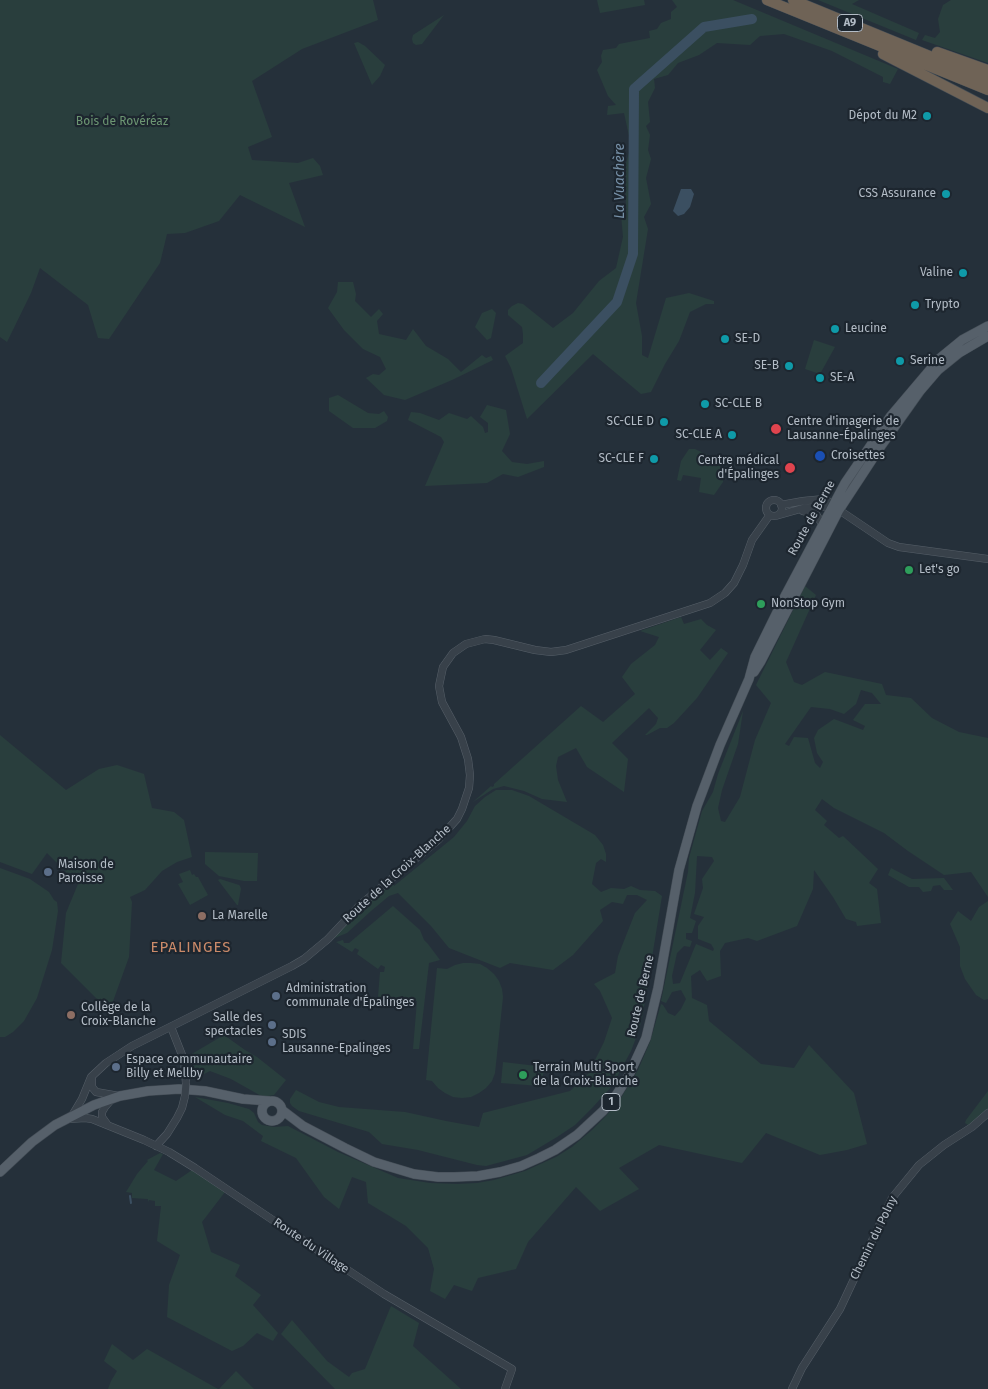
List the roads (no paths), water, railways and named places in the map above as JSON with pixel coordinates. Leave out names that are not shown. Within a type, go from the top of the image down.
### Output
[{"type":"highway","name":"A9","points":[[767,0],[792,5],[844,21],[988,80]]},
{"type":"highway","name":"A9","points":[[792,5],[988,90]]},
{"type":"highway","points":[[792,5],[988,108]]},
{"type":"highway","points":[[844,21],[988,70]]},
{"type":"main road","name":"Route de Berne","points":[[749,679],[761,661],[857,464],[890,417],[940,358],[970,335],[988,326]]},
{"type":"main road","name":"Route de Berne","points":[[282,1110],[303,1126],[355,1153],[390,1167],[430,1176],[463,1177],[500,1172],[539,1158],[569,1141],[597,1117],[627,1079],[646,1038],[656,1000],[674,895],[690,829],[704,785],[749,679],[755,657],[790,585],[822,524],[870,462],[925,384],[952,358],[988,336]]},
{"type":"main road","points":[[0,1172],[32,1142],[63,1120],[73,1114],[116,1097],[148,1091],[179,1089],[277,1102],[282,1110],[280,1116],[274,1121],[263,1117],[263,1106],[269,1102]]},
{"type":"main road","points":[[244,1099],[262,1112]]},
{"type":"main road","name":"Route de Berne","points":[[274,1121],[303,1126]]},
{"type":"street","points":[[781,505],[824,499],[888,543],[899,548],[988,559]]},
{"type":"street","points":[[779,515],[782,510],[781,505],[773,500],[769,502],[765,510],[769,516],[774,517],[798,510],[836,508]]},
{"type":"street","points":[[798,510],[816,514],[822,524]]},
{"type":"street","name":"Route de la Croix-Blanche","points":[[73,1114],[93,1075],[118,1054],[308,957],[360,905],[438,840],[457,819],[468,788],[470,775],[468,759],[461,737],[442,702],[439,686],[443,667],[453,653],[472,641],[485,639],[536,650],[551,652],[566,650],[710,603],[725,593],[734,583],[744,565],[752,540],[769,516]]},
{"type":"street","points":[[156,1146],[167,1134],[177,1118],[185,1096],[184,1060],[171,1026]]},
{"type":"street","points":[[93,1075],[92,1086],[95,1091],[116,1097]]},
{"type":"street","points":[[109,1126],[103,1119],[102,1114],[105,1106],[116,1097]]},
{"type":"street","name":"Chemin du Polny","points":[[792,1389],[802,1368],[840,1308],[892,1198],[919,1165],[944,1145],[972,1127],[988,1113]]},
{"type":"street","name":"Route du Village","points":[[63,1120],[89,1118],[144,1140],[211,1178],[376,1289],[512,1369],[505,1389]]},
{"type":"water","points":[[681,189],[691,189],[694,194],[690,207],[684,214],[678,216],[673,211]]},
{"type":"waterway","name":"La Vuachère","points":[[541,383],[617,302],[633,254],[634,89],[704,27],[752,19]]},
{"type":"waterway","points":[[130,1196],[131,1203]]},
{"type":"place","name":"Dépot du M2","points":[[927,116]]},
{"type":"place","name":"CSS Assurance","points":[[946,194]]},
{"type":"place","name":"Valine","points":[[963,273]]},
{"type":"place","name":"Trypto","points":[[915,305]]},
{"type":"place","name":"Leucine","points":[[835,329]]},
{"type":"place","name":"SE-D","points":[[725,339]]},
{"type":"place","name":"Serine","points":[[900,361]]},
{"type":"place","name":"SE-B","points":[[789,366]]},
{"type":"place","name":"SE-A","points":[[820,378]]},
{"type":"place","name":"SC-CLE B","points":[[705,404]]},
{"type":"place","name":"SC-CLE D","points":[[664,422]]},
{"type":"place","name":"Centre d'imagerie de Lausanne-Épalinges","points":[[776,429]]},
{"type":"place","name":"SC-CLE A","points":[[732,435]]},
{"type":"place","name":"Croisettes","points":[[820,456]]},
{"type":"place","name":"SC-CLE F","points":[[654,459]]},
{"type":"place","name":"Centre médical d'Épalinges","points":[[790,468]]},
{"type":"place","name":"Let's go","points":[[909,570]]},
{"type":"place","name":"NonStop Gym","points":[[761,604]]},
{"type":"place","name":"Maison de Paroisse","points":[[48,872]]},
{"type":"place","name":"La Marelle","points":[[202,916]]},
{"type":"place","name":"Administration communale d'Épalinges","points":[[276,996]]},
{"type":"place","name":"Collège de la Croix-Blanche","points":[[71,1015]]},
{"type":"place","name":"Salle des spectacles","points":[[272,1025]]},
{"type":"place","name":"SDIS Lausanne-Epalinges","points":[[272,1042]]},
{"type":"place","name":"Espace communautaire Billy et Mellby","points":[[116,1067]]},
{"type":"place","name":"Terrain Multi Sport de la Croix-Blanche","points":[[523,1075]]},
{"type":"district","name":"EPALINGES","points":[[191,948]]},
{"type":"park label","name":"Bois de Rovéréaz","points":[[122,122]]}]
